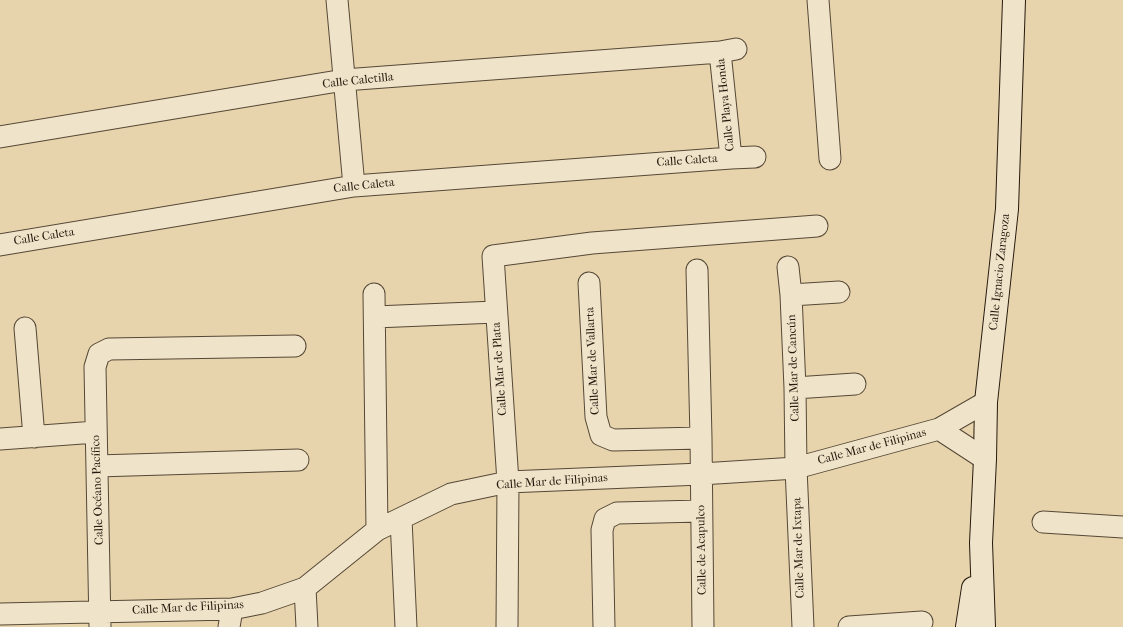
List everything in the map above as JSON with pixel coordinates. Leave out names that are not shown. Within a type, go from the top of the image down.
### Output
[{"type":"main road","name":"Calle Ignacio Zaragoza","points":[[984,627],[981,543],[986,402],[1007,209],[1014,0]]},
{"type":"main road","name":"Calle Ignacio Zaragoza","points":[[967,627],[981,543]]},
{"type":"street","points":[[337,0],[354,186]]},
{"type":"street","points":[[818,0],[830,158]]},
{"type":"street","name":"Calle Caletilla","points":[[0,137],[344,80],[728,50]]},
{"type":"street","name":"Calle Playa Honda","points":[[728,50],[731,158]]},
{"type":"street","name":"Calle Caleta","points":[[0,245],[354,186],[755,157]]},
{"type":"street","name":"Calle Mar de Plata","points":[[507,627],[508,482],[493,256],[600,242],[817,226]]},
{"type":"street","name":"Calle Mar de Cancún","points":[[788,267],[791,295],[795,388],[796,468]]},
{"type":"street","points":[[697,270],[701,474]]},
{"type":"street","name":"Calle Mar de Vallarta","points":[[589,282],[596,417],[601,435],[613,440],[701,438]]},
{"type":"street","points":[[791,295],[839,292]]},
{"type":"street","points":[[374,294],[377,530]]},
{"type":"street","points":[[375,317],[496,312]]},
{"type":"street","points":[[25,328],[34,438]]},
{"type":"street","name":"Calle Océano Pacífico","points":[[101,620],[95,367],[99,354],[109,349],[295,346]]},
{"type":"street","points":[[795,388],[854,384]]},
{"type":"street","name":"Calle Mar de Filipinas","points":[[0,614],[101,620],[231,618],[262,603],[305,588],[377,530],[451,494],[508,482],[701,474],[796,468],[939,429],[986,402]]},
{"type":"street","name":"Calle Mar de Filipinas","points":[[939,429],[985,459]]},
{"type":"street","points":[[0,440],[96,432]]},
{"type":"street","points":[[97,466],[298,460]]},
{"type":"street","name":"Calle Mar de Ixtapa","points":[[796,468],[803,627]]},
{"type":"street","name":"Calle de Acapulco","points":[[701,474],[703,627]]},
{"type":"street","points":[[604,627],[602,530],[605,518],[617,513],[701,511]]},
{"type":"street","points":[[401,519],[406,627]]},
{"type":"street","points":[[1043,522],[1123,527]]},
{"type":"street","points":[[305,588],[307,627]]},
{"type":"street","points":[[848,627],[922,622]]}]
